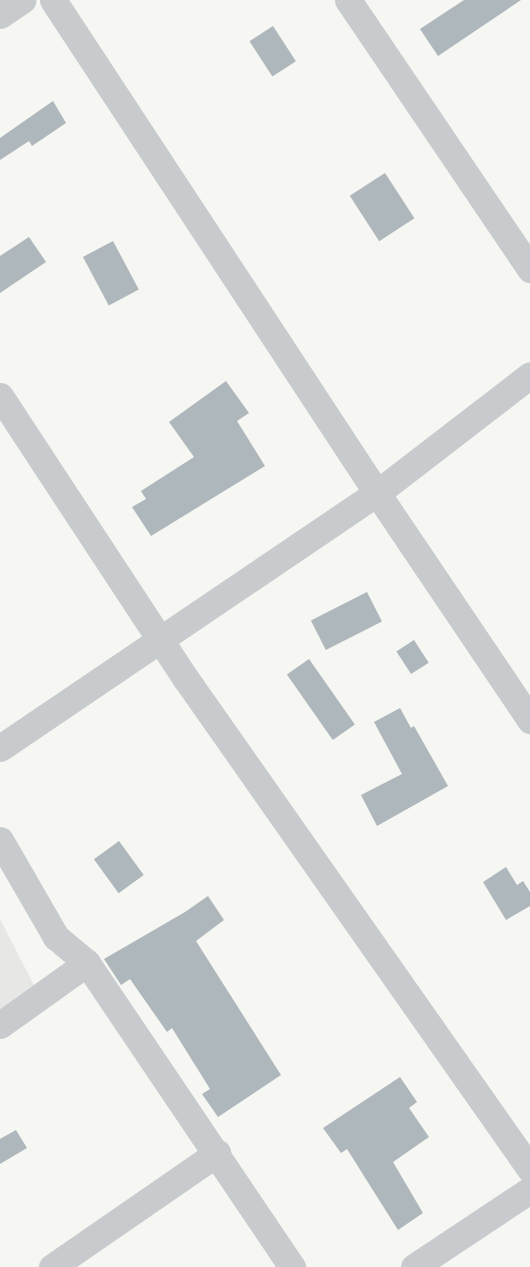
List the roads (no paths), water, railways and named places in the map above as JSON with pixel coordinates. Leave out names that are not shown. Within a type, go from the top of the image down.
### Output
[{"type":"street","points":[[0,15],[22,0]]},
{"type":"street","points":[[53,0],[376,494],[530,720]]},
{"type":"street","points":[[348,0],[530,269]]},
{"type":"street","points":[[0,748],[376,494],[530,375]]},
{"type":"street","points":[[0,396],[160,640],[530,1169]]},
{"type":"street","points":[[0,840],[56,937],[87,963],[292,1267]]},
{"type":"street","points":[[0,1025],[87,963]]},
{"type":"street","points":[[52,1267],[217,1153]]},
{"type":"street","points":[[414,1267],[530,1190]]}]
